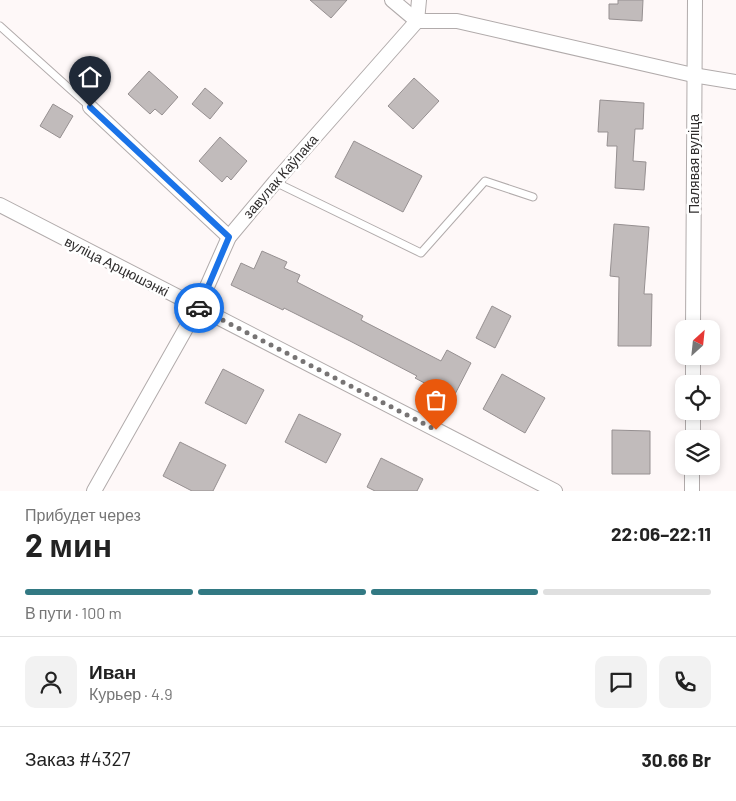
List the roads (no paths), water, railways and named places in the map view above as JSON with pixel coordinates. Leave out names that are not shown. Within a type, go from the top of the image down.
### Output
[{"type":"street","points":[[392,0],[417,21],[457,22],[693,75],[736,82]]},
{"type":"street","points":[[417,21],[419,0]]},
{"type":"street","name":"Палявая вуліца","points":[[693,320],[693,75],[695,0]]},
{"type":"street","name":"завулак Каўпака","points":[[99,490],[198,307],[229,237],[417,21]]},
{"type":"street","points":[[90,107],[229,237]]},
{"type":"street","name":"вуліца Арцюшэнкі","points":[[0,205],[555,491]]},
{"type":"street","points":[[692,475],[692,491]]},
{"type":"lane","points":[[0,26],[90,107]]},
{"type":"lane","points":[[275,182],[421,253],[485,181],[533,197]]}]
